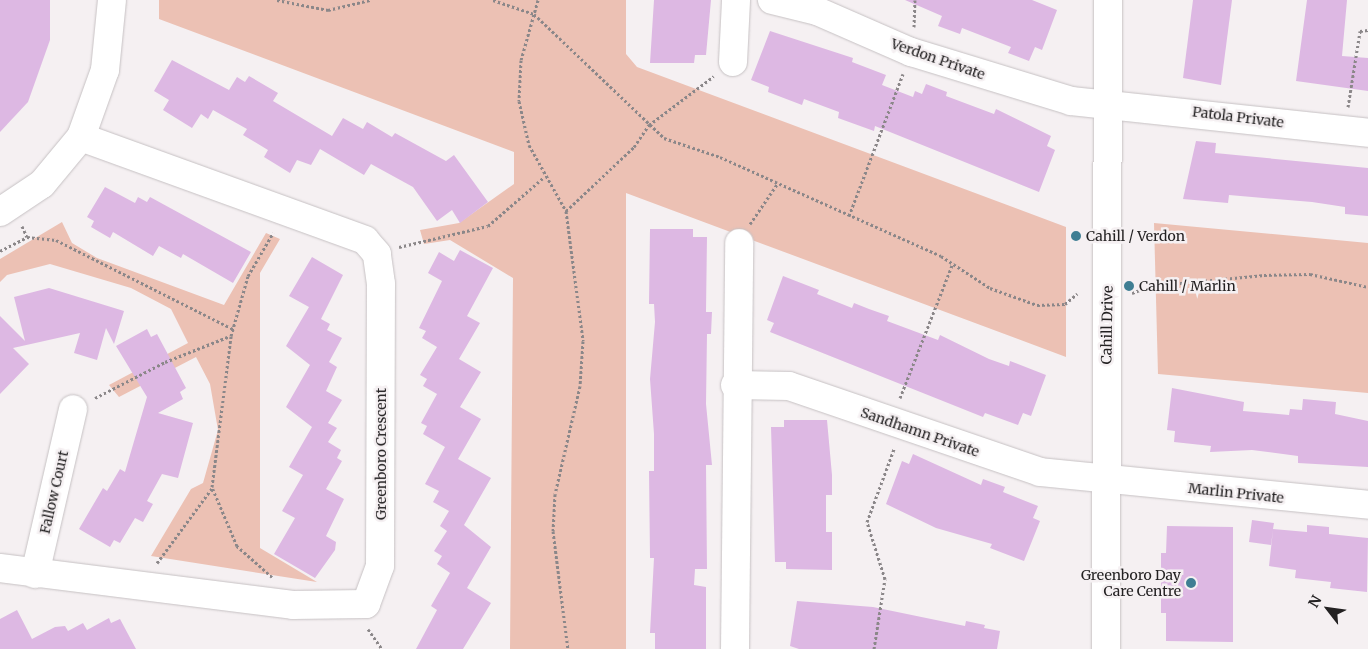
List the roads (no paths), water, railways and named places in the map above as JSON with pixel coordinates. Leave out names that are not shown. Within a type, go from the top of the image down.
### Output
[{"type":"street","points":[[0,212],[42,184],[81,137],[105,70],[112,0]]},
{"type":"street","points":[[733,62],[736,0]]},
{"type":"street","name":"Verdon Private","points":[[772,0],[816,11],[911,52],[1044,95],[1108,102]]},
{"type":"street","name":"Cahill Drive","points":[[1106,649],[1105,480],[1108,0]]},
{"type":"street","name":"Patola Private","points":[[1108,102],[1356,131]]},
{"type":"street","name":"Greenboro Crescent","points":[[0,568],[35,574],[293,605],[366,604],[380,566],[381,284],[377,254],[365,240],[81,137]]},
{"type":"street","points":[[735,649],[735,385],[739,243]]},
{"type":"street","name":"Sandhamn Private","points":[[735,385],[789,386],[1040,472],[1105,480]]},
{"type":"street","name":"Fallow Court","points":[[35,574],[73,409]]},
{"type":"street","name":"Marlin Private","points":[[1105,480],[1368,505]]},
{"type":"place","name":"Cahill / Verdon","points":[[1076,236]]},
{"type":"place","name":"Cahill / Marlin","points":[[1129,286]]},
{"type":"place","name":"Greenboro Day Care Centre","points":[[1191,583]]}]
